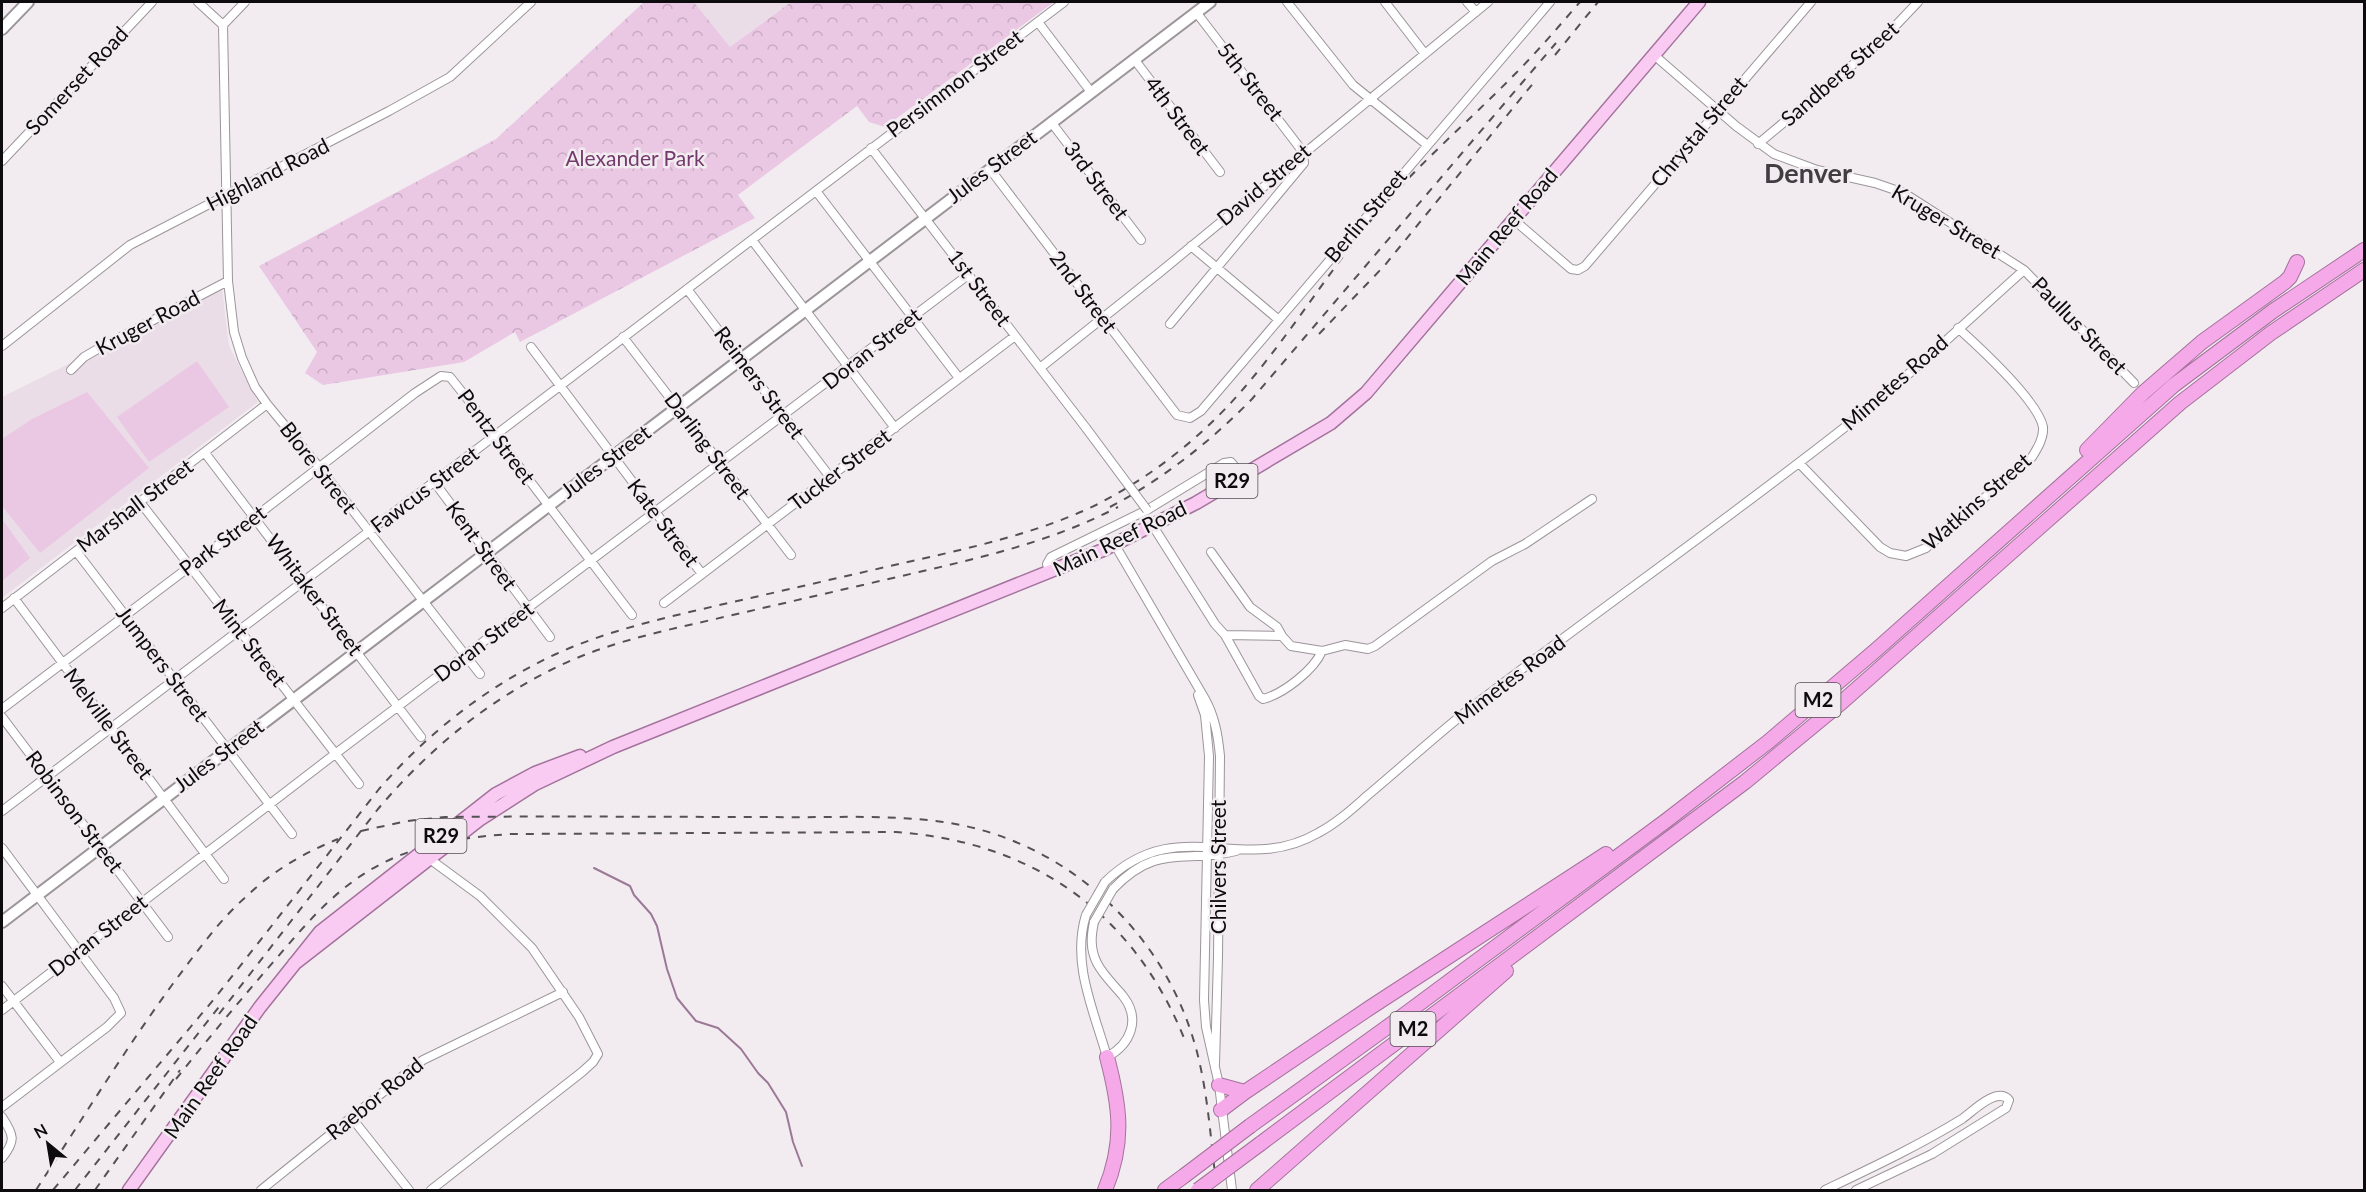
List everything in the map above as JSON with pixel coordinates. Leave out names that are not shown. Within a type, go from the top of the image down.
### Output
[{"type":"highway","name":"M2","points":[[1165,1191],[1711,786],[1815,703],[2174,385],[2273,310],[2364,250]]},
{"type":"highway","points":[[1979,557],[2143,393],[2202,342],[2285,282],[2290,277],[2296,262]]},
{"type":"highway","name":"M2","points":[[1198,1191],[1726,797],[1797,741],[2180,403],[2269,335],[2364,270]]},
{"type":"highway","points":[[1221,1110],[1409,982],[1711,786]]},
{"type":"highway","points":[[1257,1191],[1567,916]]},
{"type":"highway","points":[[1105,1191],[1116,1159],[1120,1128],[1119,1106],[1107,1057]]},
{"type":"highway","points":[[1219,1085],[1245,1092]]},
{"type":"main road","points":[[2,29],[26,2]]},
{"type":"main road","name":"Jules Street","points":[[2,922],[102,847],[163,797],[294,700],[1210,2]]},
{"type":"main road","name":"Main Reef Road","points":[[129,1191],[254,1015],[294,964],[458,830],[521,792],[613,747],[1049,573],[1154,526],[1331,423],[1361,399],[1699,2]]},
{"type":"street","name":"Somerset Road","points":[[2,161],[152,2]]},
{"type":"street","points":[[198,2],[223,25],[245,2]]},
{"type":"street","name":"Highland Road","points":[[2,346],[121,250],[438,85],[461,68],[531,2]]},
{"type":"street","name":"Persimmon Street","points":[[847,167],[1064,2]]},
{"type":"street","points":[[1287,2],[1353,85],[1426,144]]},
{"type":"street","points":[[1385,2],[1425,54]]},
{"type":"street","points":[[1467,2],[1476,12]]},
{"type":"street","name":"David Street","points":[[1040,368],[1488,2]]},
{"type":"street","name":"Berlin Street","points":[[1177,415],[1186,418],[1198,414],[1426,144],[1550,2]]},
{"type":"street","name":"Chrystal Street","points":[[1513,219],[1571,269],[1578,270],[1588,264],[1811,2]]},
{"type":"street","name":"Sandberg Street","points":[[1758,144],[1880,42],[1918,2]]},
{"type":"street","name":"5th Street","points":[[1196,12],[1303,152]]},
{"type":"street","points":[[1038,22],[1091,92]]},
{"type":"street","name":"Blore Street","points":[[223,25],[228,281],[238,347],[248,374],[267,404],[319,467],[368,533],[480,674]]},
{"type":"street","name":"Kruger Street","points":[[1654,55],[1758,144],[1783,158],[1817,170],[1875,183],[1904,193],[1930,207],[2024,270]]},
{"type":"street","name":"4th Street","points":[[1134,59],[1220,172]]},
{"type":"street","name":"3rd Street","points":[[1051,122],[1141,240]]},
{"type":"street","name":"1st Street","points":[[871,148],[1148,510]]},
{"type":"street","points":[[1170,324],[1304,164],[1303,152]]},
{"type":"street","name":"Fawcus Street","points":[[2,811],[847,167]]},
{"type":"street","name":"2nd Street","points":[[990,169],[1177,415]]},
{"type":"street","points":[[1276,176],[1287,184]]},
{"type":"street","points":[[816,191],[958,378]]},
{"type":"street","points":[[752,240],[895,428]]},
{"type":"street","points":[[1191,246],[1279,320]]},
{"type":"street","name":"Mimetes Road","points":[[1107,1057],[1080,961],[1080,939],[1086,915],[1105,882],[1122,866],[1151,851],[1175,846],[1219,846],[1238,851],[1269,850],[1294,844],[1317,834],[1336,822],[1472,708],[1799,463],[1871,406],[2024,270]]},
{"type":"street","name":"Paullus Street","points":[[2024,270],[2134,383]]},
{"type":"street","name":"Doran Street","points":[[2,1010],[527,608],[785,416],[969,275]]},
{"type":"street","name":"Kruger Road","points":[[71,370],[84,357],[96,350],[228,281]]},
{"type":"street","name":"Reimers Street","points":[[687,289],[830,477]]},
{"type":"street","name":"Watkins Street","points":[[1799,463],[1868,535],[1890,553],[1906,556],[1916,554],[1938,537],[2032,458],[2043,429],[2035,410],[1986,355],[1958,328]]},
{"type":"street","name":"Tucker Street","points":[[664,603],[1015,336]]},
{"type":"street","name":"Darling Street","points":[[623,338],[719,465],[791,555]]},
{"type":"street","name":"Kate Street","points":[[531,347],[702,574]]},
{"type":"street","name":"Pentz Street","points":[[446,375],[454,382],[632,615]]},
{"type":"street","name":"Park Street","points":[[2,709],[415,393],[438,377],[446,375]]},
{"type":"street","name":"Marshall Street","points":[[2,608],[267,404]]},
{"type":"street","name":"Whitaker Street","points":[[205,453],[421,737]]},
{"type":"street","points":[[1049,573],[1047,562],[1051,557],[1148,510],[1224,463],[1231,462],[1237,478]]},
{"type":"street","name":"Kent Street","points":[[435,483],[550,637]]},
{"type":"street","points":[[1211,552],[1250,607],[1276,627],[1291,646],[1322,651],[1345,645],[1365,649],[1372,647],[1492,561],[1525,544],[1592,499]]},
{"type":"street","name":"Mint Street","points":[[140,502],[359,783]]},
{"type":"street","points":[[1154,526],[1215,624],[1225,635],[1259,696],[1263,699],[1271,697],[1304,674],[1315,664],[1322,651]]},
{"type":"street","name":"Chilvers Street","points":[[1115,544],[1209,706],[1218,735],[1220,756],[1215,1064]]},
{"type":"street","name":"Jumpers Street","points":[[76,551],[292,834]]},
{"type":"street","name":"Melville Street","points":[[14,598],[224,879]]},
{"type":"street","points":[[1225,635],[1282,636]]},
{"type":"street","name":"Chilvers Street","points":[[1191,677],[1203,707],[1208,734],[1204,999],[1206,1027],[1219,1085],[1232,1191]]},
{"type":"street","name":"Robinson Street","points":[[2,717],[168,937]]},
{"type":"street","points":[[2,848],[121,1010],[116,1019],[2,1107]]},
{"type":"street","points":[[1107,1057],[1126,1043],[1132,1028],[1132,1018],[1127,1002],[1096,962],[1092,941],[1095,922],[1113,889],[1131,872],[1150,862],[1182,855],[1219,856],[1238,851]]},
{"type":"street","points":[[425,855],[480,896],[528,943],[589,1033],[598,1054],[593,1062],[557,1092],[431,1191]]},
{"type":"street","points":[[2,986],[60,1062]]},
{"type":"street","name":"Raebor Road","points":[[261,1191],[411,1068],[437,1052],[563,992]]},
{"type":"street","points":[[1825,1191],[1935,1136],[1987,1101],[2001,1095],[2006,1096],[2009,1100],[2006,1108],[1949,1144],[1856,1191]]},
{"type":"street","points":[[2,1117],[12,1139],[10,1148],[2,1158]]},
{"type":"street","points":[[351,1117],[409,1191]]},
{"type":"shaded area","points":[[694,2],[791,2],[730,47]]},
{"type":"shaded area","points":[[222,288],[229,346],[258,402],[2,598],[2,397]]},
{"type":"green space","name":"Alexander Park","points":[[644,2],[694,2],[730,47],[791,2],[1054,2],[885,127],[869,122],[857,106],[738,195],[755,218],[520,342],[515,332],[464,362],[323,385],[305,373],[317,352],[259,266],[496,139]]},
{"type":"green space","points":[[197,361],[229,407],[149,462],[117,417]]},
{"type":"green space","points":[[87,392],[149,468],[40,553],[2,506],[2,439],[32,419]]},
{"type":"green space","points":[[2,519],[30,558],[2,581]]},
{"type":"waterway","points":[[594,868],[630,886],[634,895],[651,914],[657,926],[667,969],[677,998],[696,1021],[718,1028],[741,1049],[768,1083],[786,1112],[793,1142],[802,1166]]},
{"type":"railway","points":[[53,1190],[215,998],[379,789],[398,768],[460,712],[531,667],[598,637],[684,613],[940,555],[1008,537],[1075,515],[1132,485],[1182,449],[1227,407],[1268,358],[1383,206],[1524,65],[1580,2]]},
{"type":"railway","points":[[1555,55],[1598,2]]},
{"type":"railway","points":[[1110,507],[1185,459],[1252,399],[1556,43]]},
{"type":"railway","points":[[1319,334],[1385,265],[1535,81]]},
{"type":"railway","points":[[219,1014],[378,809],[398,787],[439,746],[461,728],[484,710],[533,679],[579,657],[619,643],[996,553],[1070,529],[1118,507]]},
{"type":"railway","points":[[361,831],[407,821],[445,817],[879,817],[943,822],[985,831],[1025,846],[1063,866],[1097,892],[1127,921],[1153,955],[1175,992],[1197,1051],[1208,1110],[1217,1190]]},
{"type":"railway","points":[[176,1079],[299,932],[337,894],[366,872],[413,850],[461,839],[511,834],[896,832],[946,839],[992,851],[1035,869],[1074,892],[1108,922],[1139,957],[1165,997],[1186,1043]]},
{"type":"railway","points":[[36,1190],[137,1035],[218,926],[238,904],[280,869],[338,839]]},
{"type":"railway","points":[[75,1190],[222,1003]]},
{"type":"railway","points":[[95,1190],[180,1070]]},
{"type":"district","name":"Denver","points":[[1808,174]]}]
